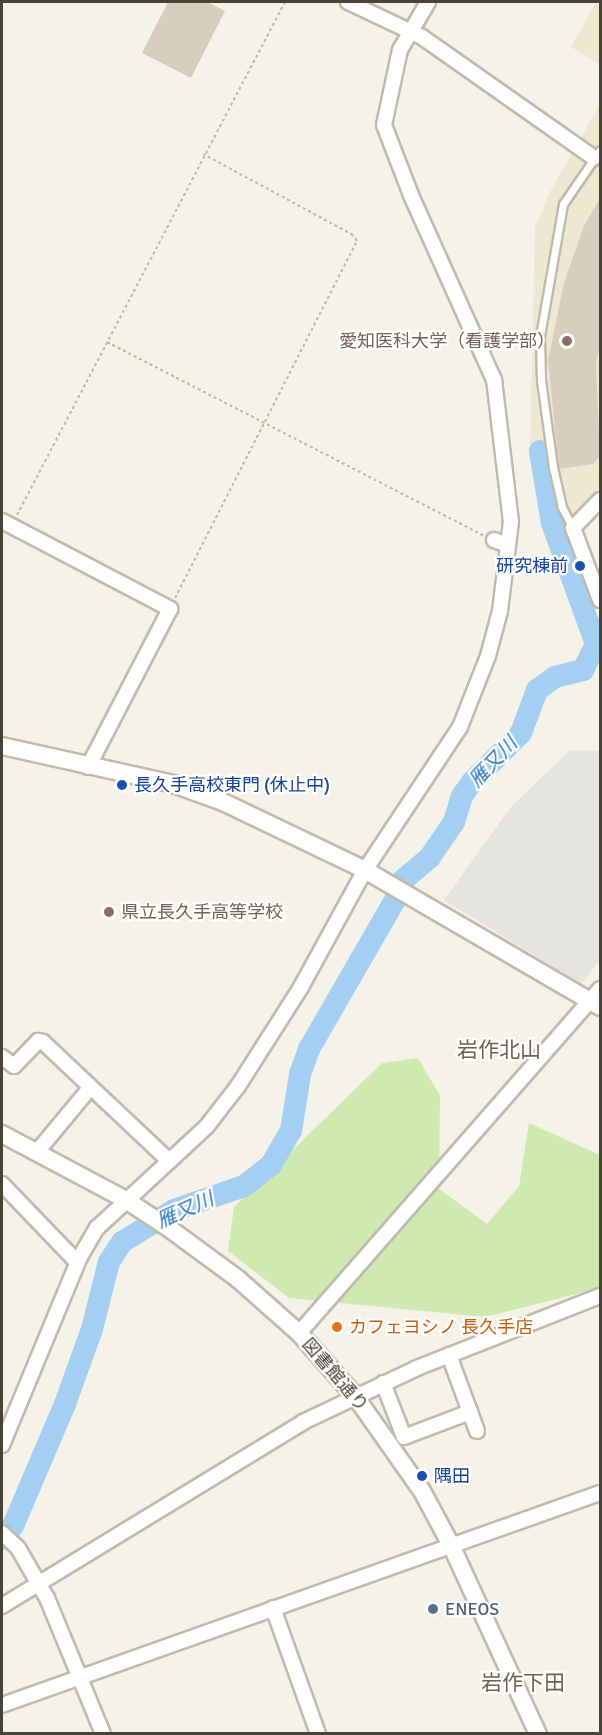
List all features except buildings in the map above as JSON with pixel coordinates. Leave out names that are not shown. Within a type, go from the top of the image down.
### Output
[{"type":"street","points":[[348,2],[422,37],[597,154]]},
{"type":"street","points":[[2,1445],[77,1262],[97,1228],[167,1159],[207,1126],[238,1086],[301,987],[365,870],[460,727],[488,656],[500,611],[511,522],[508,474],[494,380],[411,195],[384,125],[397,61],[409,32],[428,2]]},
{"type":"street","points":[[600,500],[573,528],[600,600]]},
{"type":"street","points":[[6,524],[170,609],[88,767]]},
{"type":"street","points":[[494,540],[508,544]]},
{"type":"street","points":[[2,746],[88,767],[173,784],[223,802],[365,870],[597,999],[467,1137],[299,1333]]},
{"type":"street","points":[[2,1057],[14,1066],[38,1041],[43,1042],[167,1159]]},
{"type":"street","points":[[36,1153],[90,1088]]},
{"type":"street","name":"図書館通り","points":[[2,1134],[126,1200],[170,1229],[254,1292],[299,1333],[355,1396],[422,1491],[451,1545],[538,1734]]},
{"type":"street","points":[[2,1184],[77,1262]]},
{"type":"street","points":[[2,1606],[272,1439],[383,1383],[600,1296]]},
{"type":"street","points":[[449,1355],[477,1431]]},
{"type":"street","points":[[383,1383],[404,1437],[470,1412]]},
{"type":"street","points":[[2,1705],[600,1493]]},
{"type":"street","points":[[6,1537],[40,1584],[103,1734]]},
{"type":"street","points":[[273,1608],[318,1734]]},
{"type":"lane","points":[[573,528],[562,507],[553,467],[541,381],[540,336],[563,204],[597,154]]},
{"type":"path","points":[[6,524],[106,341],[285,2]]},
{"type":"path","points":[[170,609],[357,241],[353,235],[203,154]]},
{"type":"path","points":[[106,341],[494,540]]},
{"type":"shaded area","points":[[596,2],[600,2],[600,65],[571,47]]},
{"type":"shaded area","name":"愛知医科大学（看護学部）","points":[[600,104],[600,493],[552,547],[530,454],[535,227],[550,192]]},
{"type":"shaded area","points":[[570,750],[600,751],[600,960],[581,984],[444,900],[510,808]]},
{"type":"green space","points":[[418,1058],[440,1096],[439,1189],[487,1224],[519,1186],[529,1123],[600,1155],[600,1288],[485,1317],[289,1298],[228,1251],[234,1207],[382,1063]]},
{"type":"waterway","name":"雁又川","points":[[403,880],[430,857],[454,822],[462,796],[472,782],[521,733],[537,690],[555,677],[583,670],[596,644],[552,523],[540,451]]},
{"type":"waterway","name":"雁又川","points":[[2,1539],[13,1526],[65,1404],[92,1329],[109,1262],[122,1242],[174,1210],[244,1186],[271,1165],[291,1131],[300,1074],[309,1049],[395,900]]},
{"type":"place","name":"愛知医科大学（看護学部）","points":[[567,341]]},
{"type":"place","name":"研究棟前","points":[[580,566]]},
{"type":"place","name":"長久手高校東門 (休止中)","points":[[122,785]]},
{"type":"place","name":"県立長久手高等学校","points":[[109,912]]},
{"type":"place","name":"カフェヨシノ 長久手店","points":[[337,1327]]},
{"type":"place","name":"隅田","points":[[422,1476]]},
{"type":"place","name":"ENEOS","points":[[433,1609]]},
{"type":"district","name":"岩作北山","points":[[499,1050]]},
{"type":"district","name":"岩作下田","points":[[523,1683]]}]
